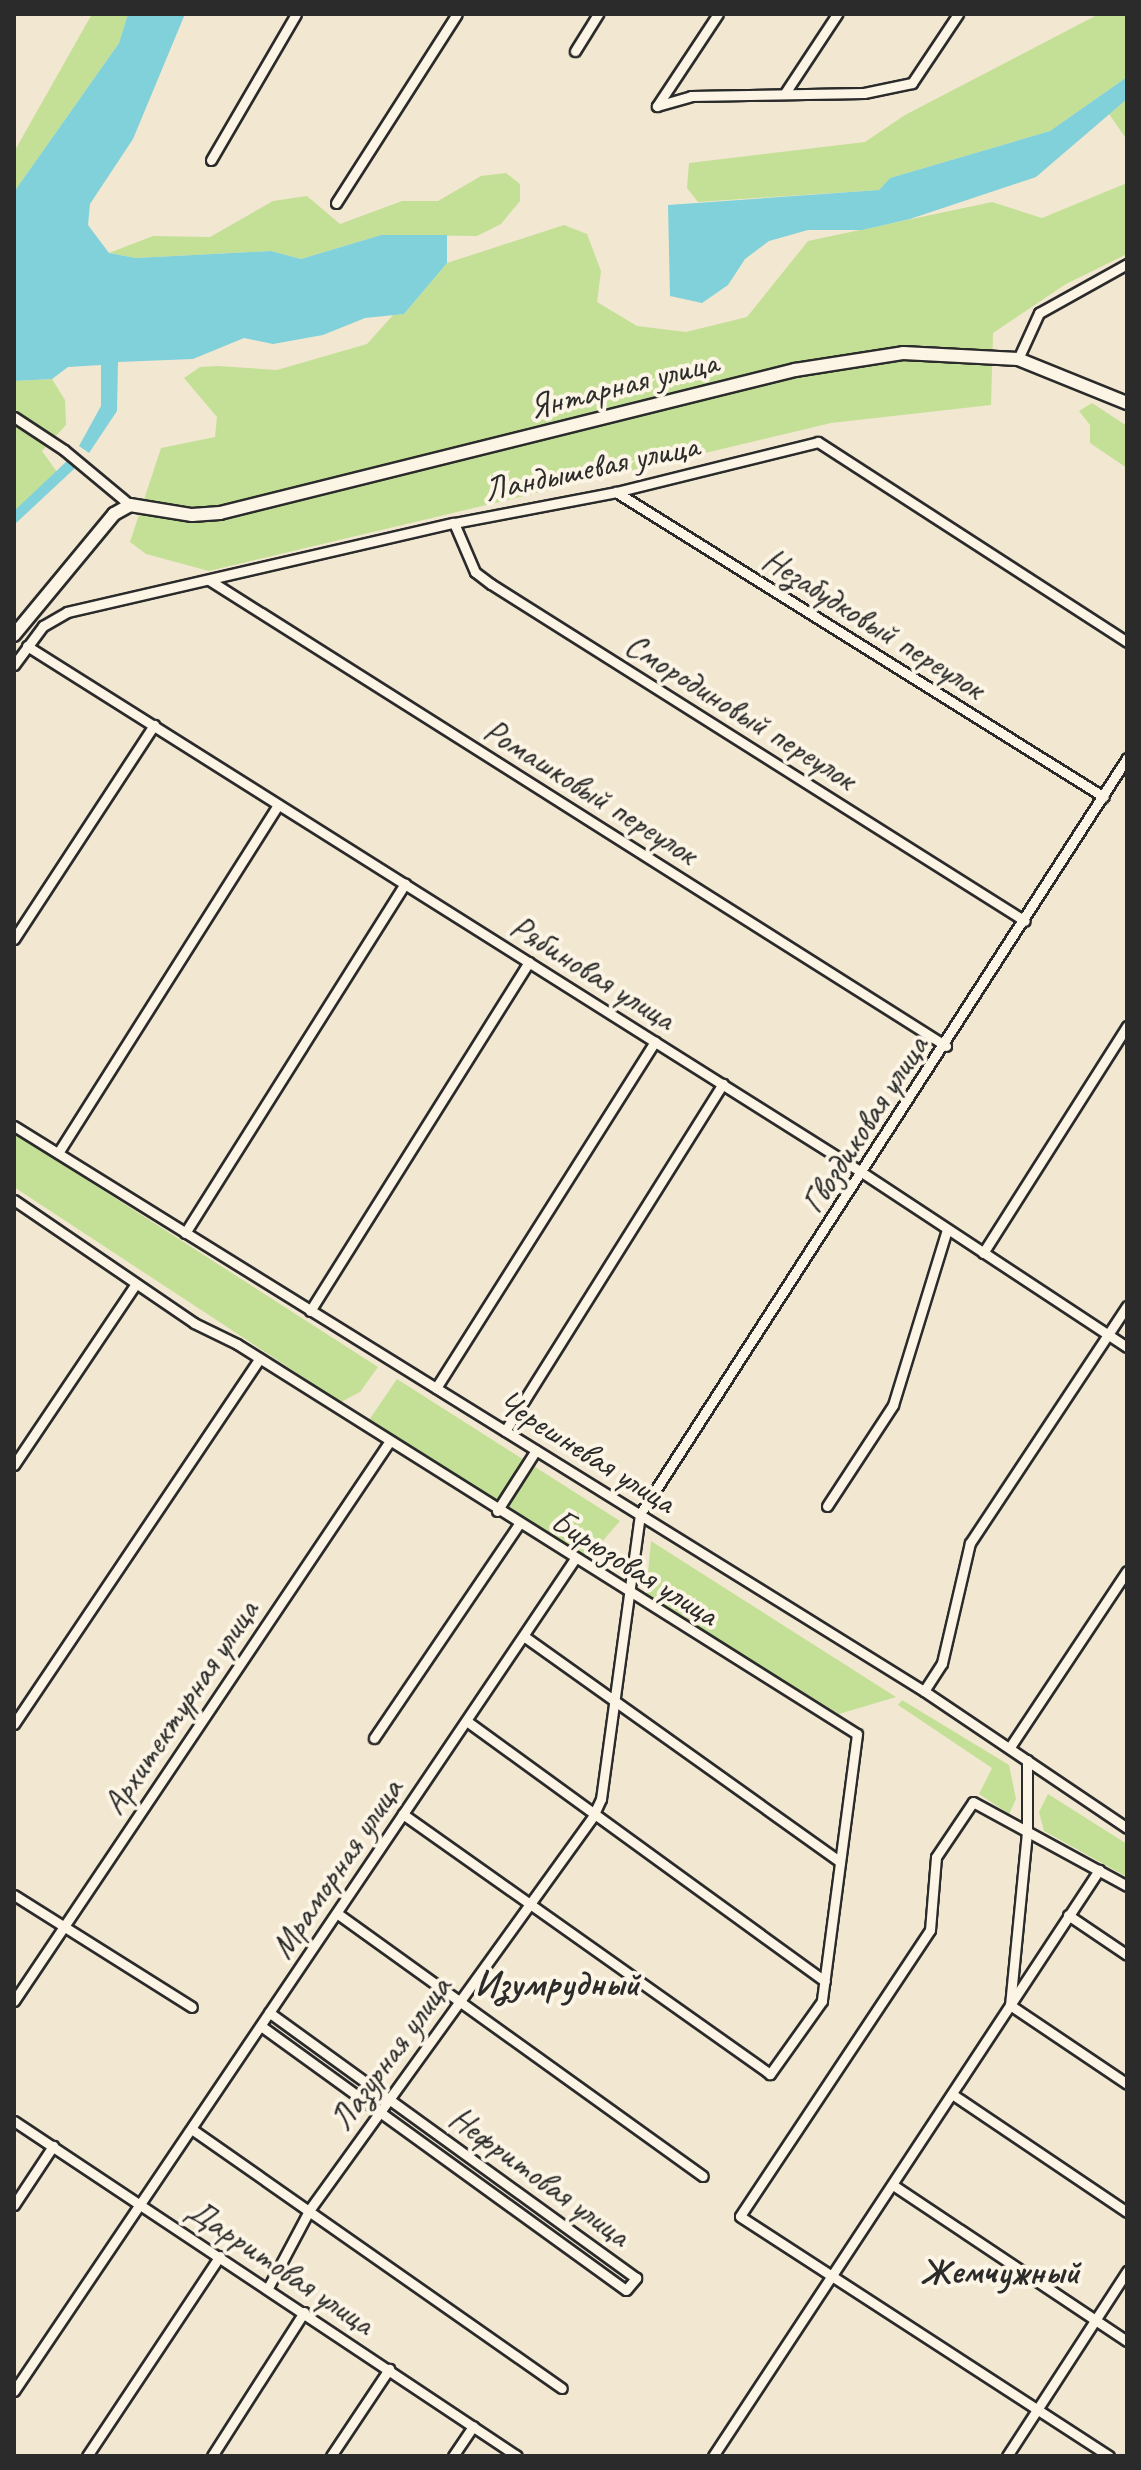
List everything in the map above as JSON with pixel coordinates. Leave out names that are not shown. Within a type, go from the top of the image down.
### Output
[{"type":"street","points":[[211,160],[296,14]]},
{"type":"street","points":[[336,203],[457,14]]},
{"type":"street","points":[[575,51],[598,14]]},
{"type":"street","points":[[718,14],[657,106],[691,96],[864,93],[912,83],[958,14]]},
{"type":"street","points":[[785,93],[837,14]]},
{"type":"street","points":[[1018,359],[1039,313],[1127,264]]},
{"type":"street","name":"Янтарная улица","points":[[130,505],[192,515],[220,513],[811,367],[903,353],[1018,359],[1127,403]]},
{"type":"street","points":[[14,417],[64,450],[130,505],[114,514],[14,635]]},
{"type":"street","name":"Ландышевая улица","points":[[14,665],[43,626],[67,612],[454,523],[616,492],[818,442],[1127,642]]},
{"type":"street","name":"Незабудковый переулок","points":[[616,492],[1104,797]]},
{"type":"street","name":"Смородиновый переулок","points":[[454,523],[475,572],[491,584],[1025,921]]},
{"type":"street","name":"Ромашковый переулок","points":[[209,580],[946,1046]]},
{"type":"street","name":"Рябиновая улица","points":[[27,646],[863,1173],[1127,1347]]},
{"type":"street","points":[[14,939],[154,725]]},
{"type":"street","name":"Гвоздиковая улица","points":[[640,1514],[946,1046],[1127,758]]},
{"type":"street","points":[[58,1153],[278,805]]},
{"type":"street","points":[[185,1233],[405,884]]},
{"type":"street","points":[[310,1311],[529,962]]},
{"type":"street","points":[[983,1253],[1127,1026]]},
{"type":"street","points":[[436,1388],[655,1041]]},
{"type":"street","points":[[505,1431],[723,1084]]},
{"type":"street","name":"Черешневая улица","points":[[14,1126],[924,1691],[1127,1828]]},
{"type":"street","name":"Бирюзовая улица","points":[[16,1205],[135,1285],[857,1734],[840,1862]]},
{"type":"street","points":[[827,1506],[893,1405],[947,1230]]},
{"type":"street","points":[[14,1465],[135,1285]]},
{"type":"street","points":[[924,1691],[942,1663],[970,1543],[1127,1306]]},
{"type":"street","points":[[14,1724],[259,1360]]},
{"type":"street","name":"Архитектурная улица","points":[[14,2001],[389,1442]]},
{"type":"street","points":[[497,1511],[536,1450]]},
{"type":"street","points":[[593,1816],[601,1799],[640,1514]]},
{"type":"street","points":[[374,1738],[518,1525]]},
{"type":"street","name":"Мраморная улица","points":[[14,2391],[468,1722],[574,1560]]},
{"type":"street","points":[[1010,1747],[1127,1571]]},
{"type":"street","points":[[403,1814],[770,2074],[822,2001],[840,1862],[613,1696],[525,1637]]},
{"type":"street","points":[[468,1722],[593,1816],[825,1981]]},
{"type":"street","points":[[1010,2005],[1027,1832],[1027,1760]]},
{"type":"street","points":[[1109,2456],[740,2216],[930,1930],[936,1857],[973,1802],[1127,1886]]},
{"type":"street","name":"Лазурная улица","points":[[268,2288],[310,2209],[593,1816]]},
{"type":"street","points":[[713,2456],[1099,1870]]},
{"type":"street","points":[[14,1895],[192,2007]]},
{"type":"street","points":[[338,1914],[703,2176]]},
{"type":"street","points":[[1068,1915],[1127,1955]]},
{"type":"street","points":[[1010,2005],[1127,2084]]},
{"type":"street","name":"Нефритовая улица","points":[[261,2026],[626,2290],[636,2278],[269,2012]]},
{"type":"street","points":[[952,2094],[1127,2212]]},
{"type":"street","name":"Дарритовая улица","points":[[14,2121],[517,2456]]},
{"type":"street","points":[[193,2130],[562,2388]]},
{"type":"street","points":[[14,2205],[53,2146]]},
{"type":"street","points":[[893,2185],[1127,2341]]},
{"type":"street","points":[[87,2456],[220,2256]]},
{"type":"street","points":[[1007,2456],[1127,2271]]},
{"type":"street","points":[[212,2456],[304,2312]]},
{"type":"street","points":[[331,2456],[389,2369]]},
{"type":"street","points":[[453,2456],[473,2426]]},
{"type":"green space","points":[[92,14],[128,14],[119,43],[14,192],[14,152]]},
{"type":"green space","points":[[1099,14],[1127,14],[1127,77],[1050,131],[890,178],[879,190],[698,202],[687,188],[689,163],[865,142],[905,115]]},
{"type":"green space","points":[[1127,99],[1127,140],[1109,114]]},
{"type":"green space","points":[[506,173],[520,184],[520,201],[501,224],[477,236],[381,235],[301,259],[271,251],[136,258],[109,253],[153,236],[210,237],[273,201],[307,196],[340,224],[402,201],[438,201],[481,176]]},
{"type":"green space","points":[[1127,183],[1127,254],[1066,284],[993,333],[991,405],[831,423],[209,571],[146,554],[130,542],[161,448],[215,437],[217,417],[184,378],[200,367],[277,370],[367,344],[393,315],[404,314],[447,263],[564,225],[587,234],[601,271],[597,302],[637,326],[686,332],[747,317],[808,241],[992,202],[1042,218]]},
{"type":"green space","points":[[52,379],[65,400],[66,425],[42,451],[57,472],[14,511],[14,381]]},
{"type":"green space","points":[[1092,403],[1127,426],[1127,468],[1090,443],[1090,425],[1079,411]]},
{"type":"green space","points":[[14,1133],[378,1367],[360,1392],[341,1402],[14,1187]]},
{"type":"green space","points":[[397,1379],[620,1521],[587,1559],[530,1525],[369,1420]]},
{"type":"green space","points":[[651,1541],[896,1697],[839,1714],[646,1595]]},
{"type":"green space","points":[[902,1700],[1009,1765],[1016,1799],[1009,1814],[979,1794],[992,1768],[898,1705]]},
{"type":"green space","points":[[1048,1794],[1127,1844],[1127,1877],[1044,1831],[1039,1812]]},
{"type":"water","points":[[128,14],[185,14],[133,139],[90,204],[88,225],[109,253],[136,258],[271,251],[301,259],[381,235],[447,235],[447,263],[404,314],[365,318],[323,335],[273,344],[244,338],[193,359],[118,362],[117,411],[89,453],[79,446],[101,406],[101,365],[68,367],[52,379],[14,381],[14,192],[119,43]]},
{"type":"water","points":[[1127,77],[1127,99],[1036,177],[910,219],[862,230],[808,230],[769,241],[745,259],[728,285],[702,303],[670,296],[668,205],[879,190],[890,178],[1050,131]]},
{"type":"water","points":[[67,461],[75,468],[14,525],[14,511]]},
{"type":"district","name":"Изумрудный","points":[[557,1984]]},
{"type":"district","name":"Жемчужный","points":[[1000,2272]]}]
